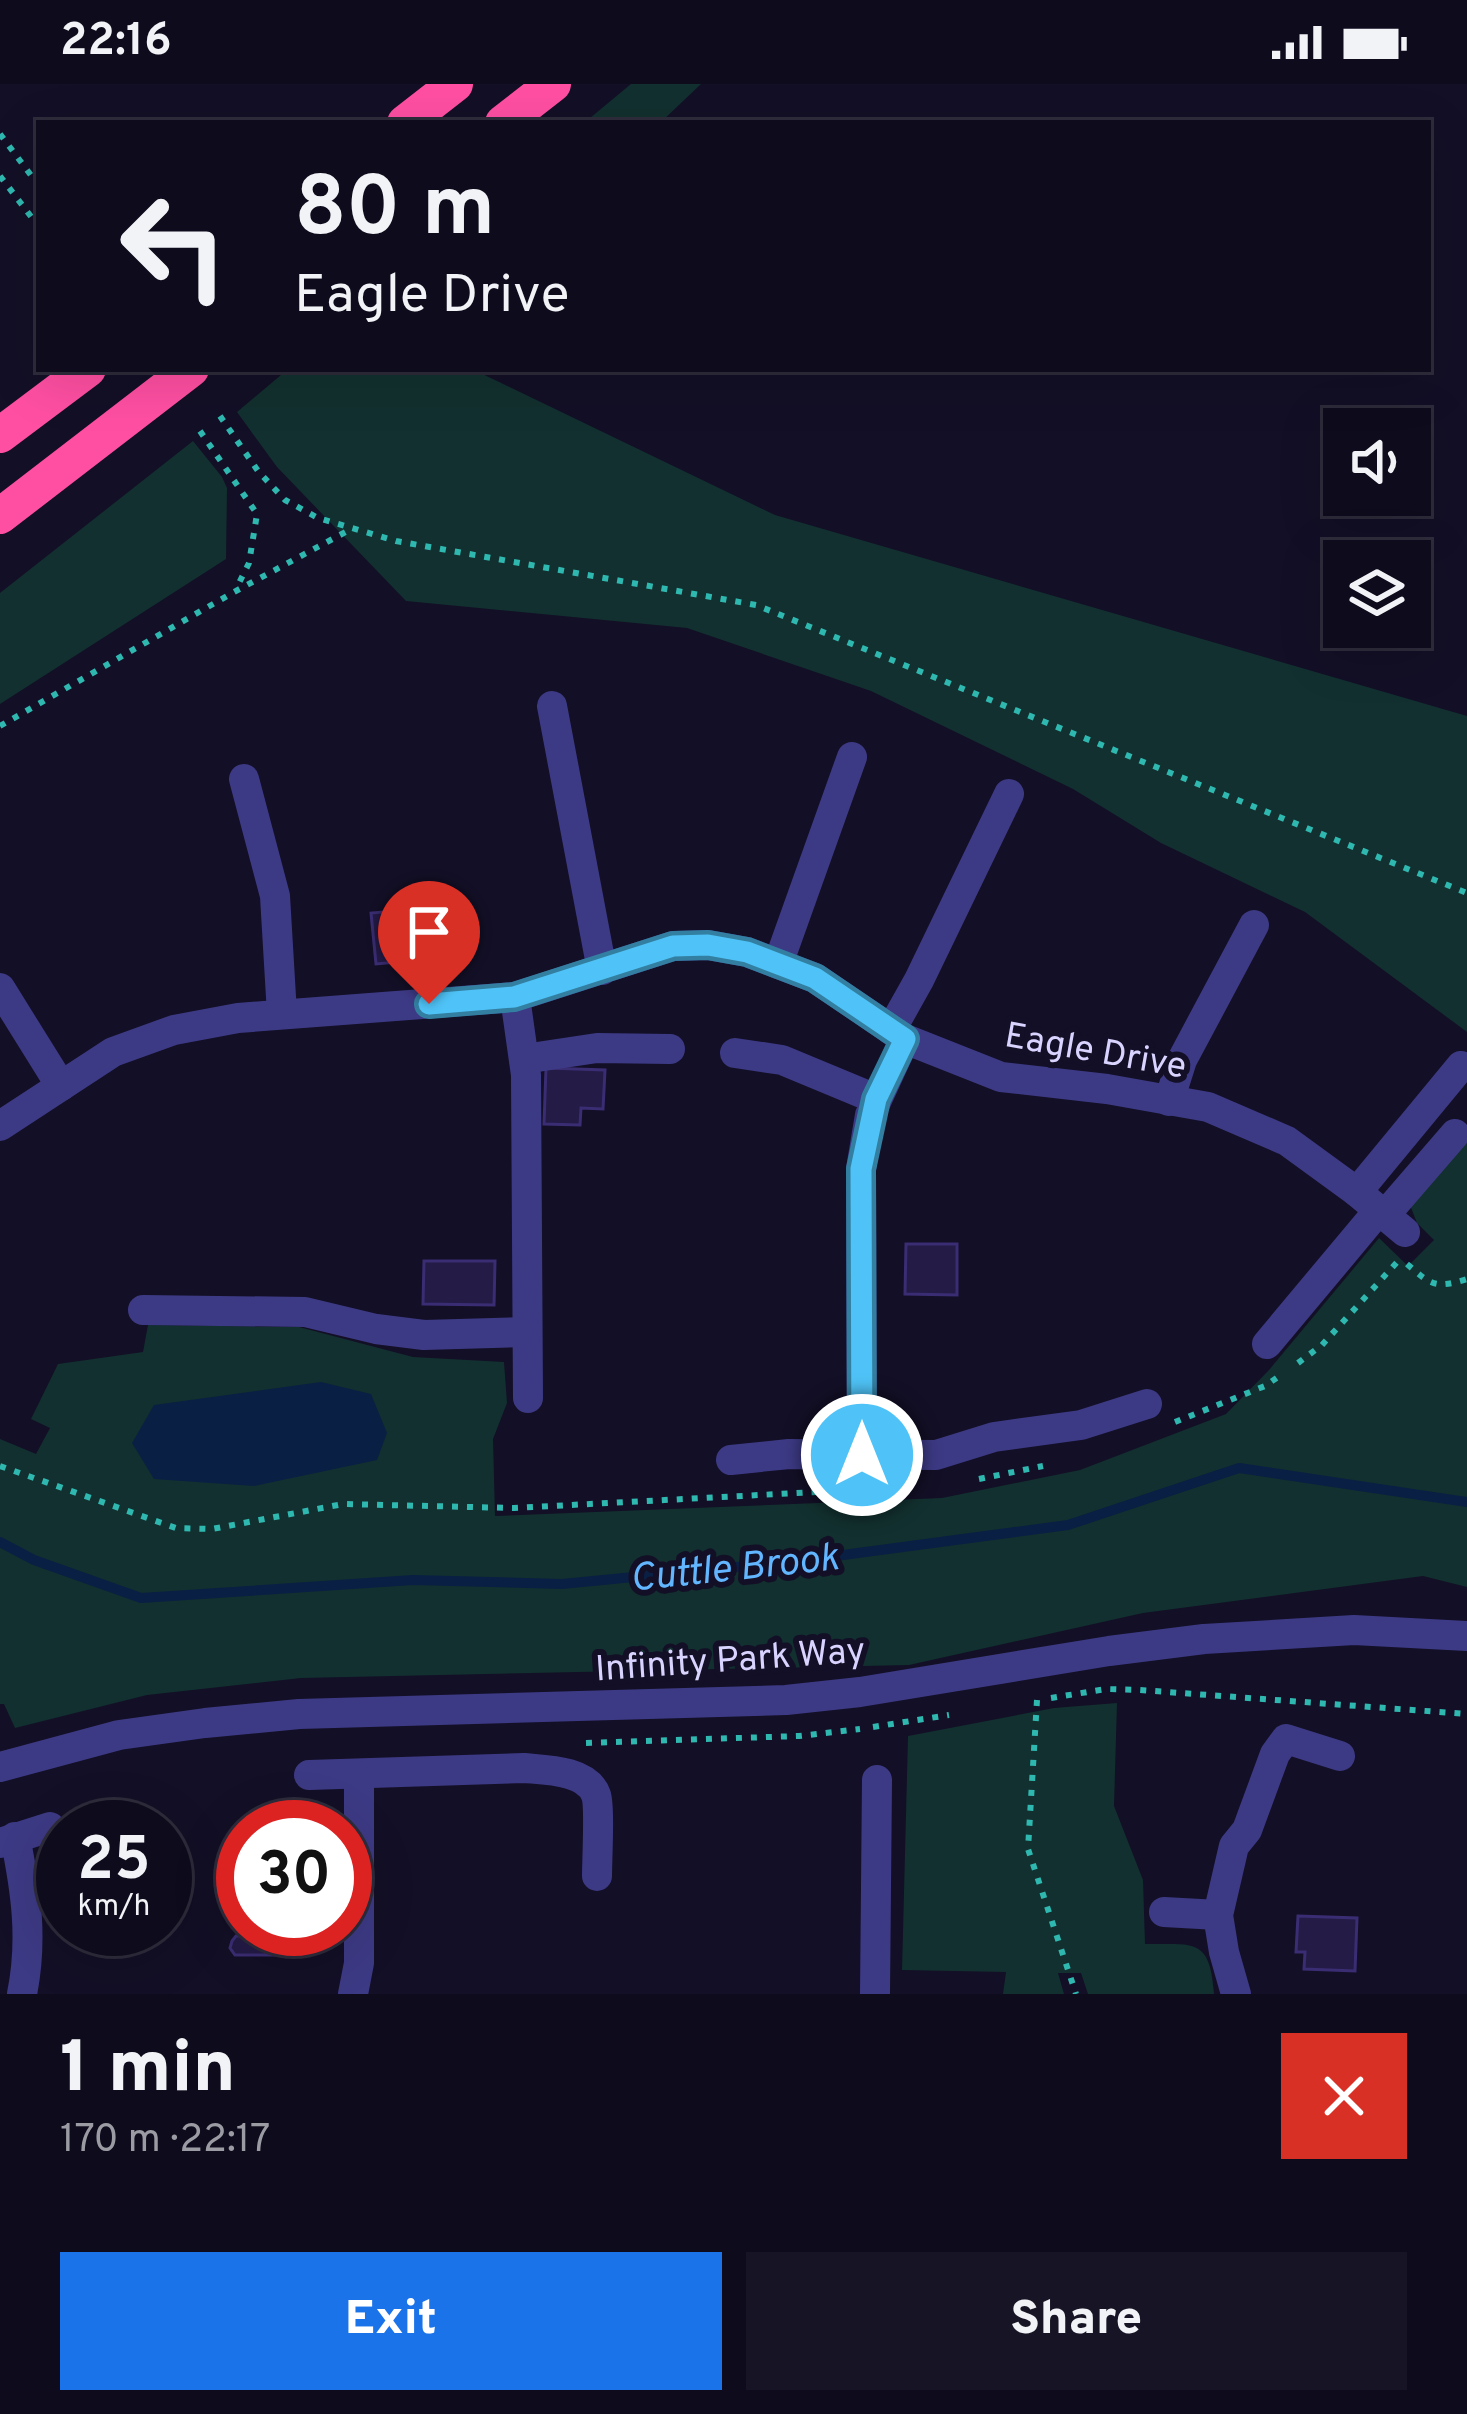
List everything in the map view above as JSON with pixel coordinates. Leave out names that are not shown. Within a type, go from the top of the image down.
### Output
[{"type":"highway","points":[[409,120],[455,84]]},
{"type":"highway","points":[[507,120],[553,84]]},
{"type":"highway","points":[[0,520],[187,372]]},
{"type":"highway","points":[[0,423],[83,373]]},
{"type":"highway","points":[[0,435],[83,373]]},
{"type":"street","points":[[552,706],[602,970]]},
{"type":"street","points":[[778,964],[852,757]]},
{"type":"street","points":[[244,779],[274,896],[282,1014]]},
{"type":"street","points":[[862,1455],[861,1169],[876,1099],[920,980],[1009,794]]},
{"type":"street","points":[[1169,1101],[1182,1060],[1254,925]]},
{"type":"street","name":"Eagle Drive","points":[[0,1126],[113,1052],[174,1030],[238,1018],[514,997],[673,946],[708,945],[747,952],[815,978],[898,1034],[1001,1077],[1208,1107],[1287,1141],[1385,1221]]},
{"type":"street","points":[[0,988],[61,1086]]},
{"type":"street","points":[[514,997],[526,1076],[528,1398]]},
{"type":"street","points":[[524,1059],[598,1048],[670,1049]]},
{"type":"street","points":[[735,1053],[782,1060],[876,1099]]},
{"type":"street","points":[[1385,1221],[1404,1136],[1462,1066]]},
{"type":"street","points":[[1267,1344],[1385,1221],[1455,1134]]},
{"type":"street","points":[[143,1310],[305,1312],[424,1335],[527,1333]]},
{"type":"street","points":[[731,1460],[789,1454],[936,1455],[994,1437],[1081,1425],[1147,1404]]},
{"type":"street","name":"Infinity Park Way","points":[[0,1767],[119,1735],[299,1714],[786,1700],[1204,1639],[1354,1630],[1467,1636]]},
{"type":"street","points":[[1236,1994],[1218,1915],[1234,1846],[1247,1831],[1275,1754],[1286,1739],[1340,1756]]},
{"type":"street","points":[[309,1775],[560,1771],[587,1783],[597,1796],[597,1876]]},
{"type":"street","points":[[353,1994],[358,1963],[359,1776]]},
{"type":"street","points":[[875,1994],[877,1780]]},
{"type":"street","points":[[8,1840],[26,1882],[29,1913],[22,1994]]},
{"type":"street","points":[[1163,1912],[1218,1915]]},
{"type":"path","points":[[0,134],[36,182]]},
{"type":"path","points":[[0,176],[36,223]]},
{"type":"path","points":[[220,416],[258,471],[285,500],[317,518],[396,541],[756,605],[1467,893]]},
{"type":"path","points":[[200,431],[257,514],[249,563],[234,592]]},
{"type":"path","points":[[0,726],[352,528]]},
{"type":"path","points":[[1385,1221],[1430,1283],[1445,1286],[1467,1279]]},
{"type":"path","points":[[1037,1700],[1028,1849],[1076,1994]]},
{"type":"green space","points":[[631,84],[701,84],[663,120],[588,120]]},
{"type":"green space","points":[[284,372],[478,372],[775,515],[1467,716],[1467,1032],[1305,912],[1161,843],[1073,789],[871,691],[687,628],[406,601],[277,467],[237,412]]},
{"type":"green space","points":[[193,441],[227,488],[226,559],[0,704],[0,593]]},
{"type":"green space","points":[[1464,1142],[1467,1587],[1423,1576],[1143,1613],[909,1665],[301,1678],[147,1695],[15,1728],[0,1704],[0,1439],[36,1454],[50,1428],[31,1419],[58,1364],[143,1352],[148,1325],[299,1327],[413,1357],[504,1362],[507,1403],[493,1439],[495,1516],[942,1498],[1080,1470],[1226,1414],[1379,1238],[1408,1266],[1434,1240],[1417,1223],[1410,1205]]},
{"type":"green space","points":[[1117,1703],[1114,1806],[1143,1880],[1145,1944],[1187,1945],[1203,1953],[1214,1994],[1088,1994],[1081,1973],[1058,1973],[1064,1994],[1003,1994],[1006,1972],[902,1970],[908,1736],[1054,1708]]},
{"type":"water","points":[[321,1382],[371,1394],[387,1433],[377,1460],[254,1486],[154,1479],[132,1443],[154,1405]]},
{"type":"building","points":[[417,909],[422,960],[376,964],[371,913]]},
{"type":"building","points":[[546,1068],[605,1070],[603,1109],[581,1108],[580,1125],[544,1124]]},
{"type":"building","points":[[906,1244],[957,1244],[957,1295],[905,1294]]},
{"type":"building","points":[[424,1261],[495,1261],[494,1305],[423,1304]]},
{"type":"building","points":[[1298,1916],[1357,1918],[1355,1971],[1304,1969],[1305,1952],[1296,1952]]},
{"type":"waterway","name":"Cuttle Brook","points":[[0,1542],[34,1560],[141,1598],[413,1580],[562,1584],[798,1561],[1068,1525],[1239,1468],[1467,1502]]},
{"type":"route","points":[[429,1004],[514,997],[673,946],[708,945],[747,952],[815,978],[905,1039],[870,1115],[861,1169],[862,1455]]}]
